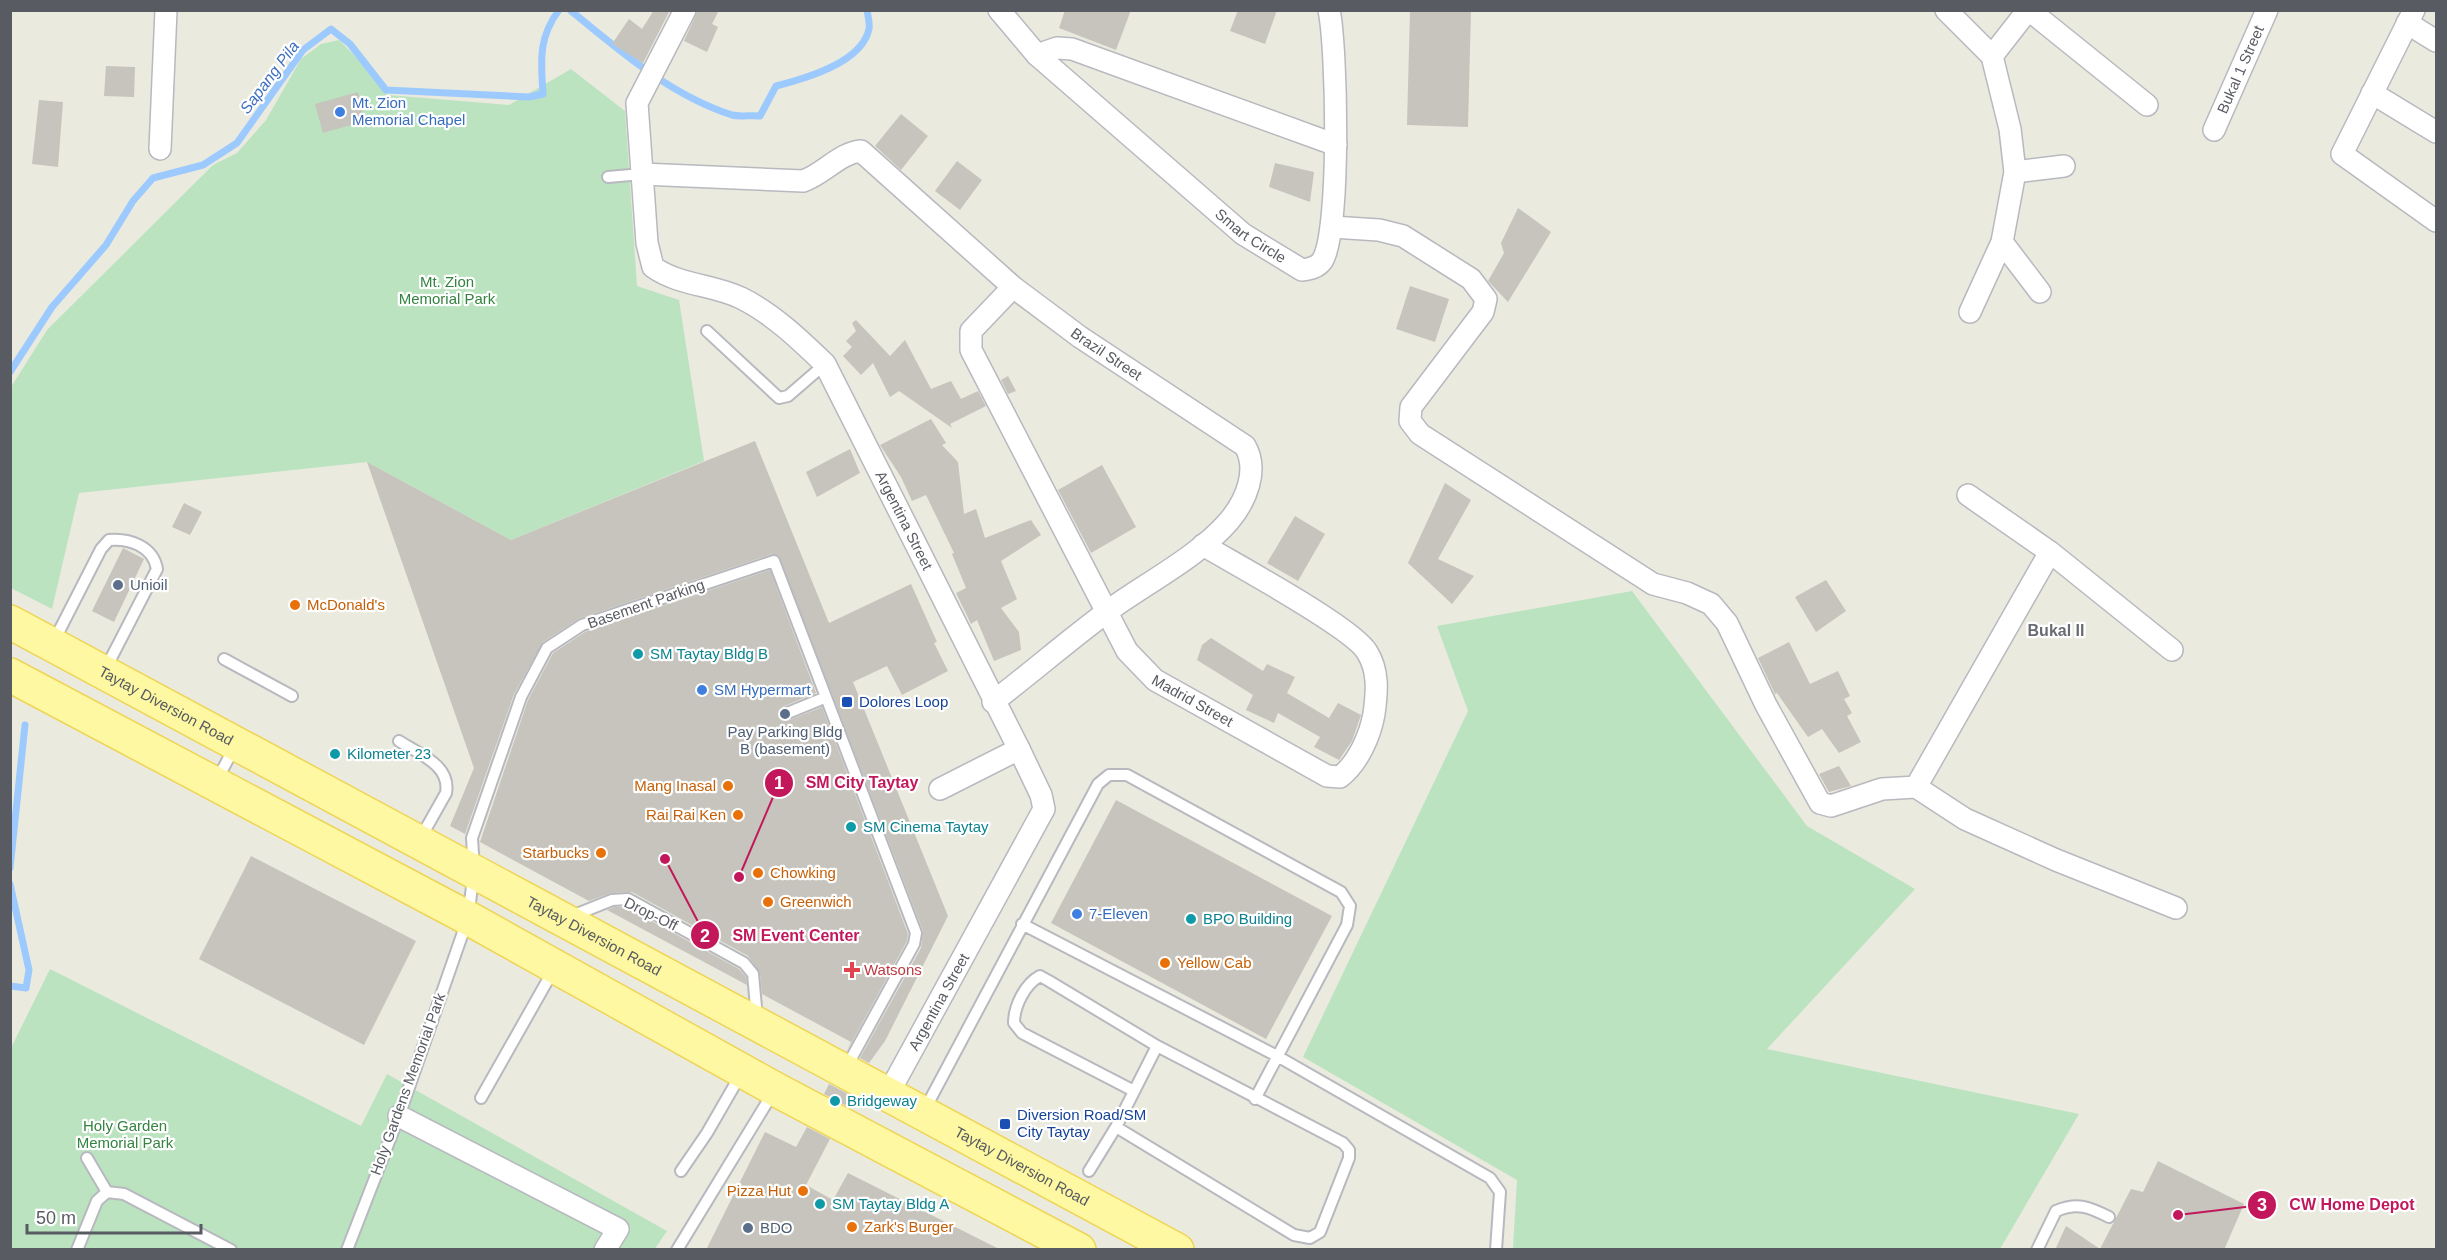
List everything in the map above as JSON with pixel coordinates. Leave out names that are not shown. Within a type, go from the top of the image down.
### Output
[{"type":"main road","name":"Taytay Diversion Road","points":[[10,622],[564,920],[757,1021],[887,1096],[922,1114],[1081,1184],[1177,1250]]},
{"type":"main road","points":[[10,675],[461,914],[742,1071],[1079,1250]]},
{"type":"street","points":[[160,149],[165,10]]},
{"type":"street","name":"Argentina Street","points":[[685,10],[659,62],[644,86],[637,104],[648,243],[653,267],[668,277],[740,297],[794,334],[825,364],[993,702],[1019,749],[1041,795],[1044,809],[887,1096]]},
{"type":"street","name":"Smart Circle","points":[[999,10],[1037,55],[1243,234],[1285,262],[1302,270],[1314,268],[1323,260],[1332,227],[1336,145],[1329,10]]},
{"type":"street","points":[[1946,10],[1992,56],[2010,129],[2015,172],[2002,242],[1970,312]]},
{"type":"street","points":[[1992,56],[2029,10],[2147,105]]},
{"type":"street","name":"Bukal 1 Street","points":[[2214,130],[2267,10]]},
{"type":"street","points":[[2436,41],[2411,17],[2342,154],[2436,221]]},
{"type":"street","points":[[1037,55],[1057,48],[1072,49],[1336,145]]},
{"type":"street","points":[[2372,93],[2436,132]]},
{"type":"street","name":"Brazil Street","points":[[642,174],[803,182],[816,176],[849,152],[861,151],[1012,288],[1080,337],[1245,446],[1251,457],[1252,472],[1248,487],[1230,520],[1203,545],[1107,612],[993,702]]},
{"type":"street","points":[[2015,172],[2064,166]]},
{"type":"street","points":[[1332,227],[1379,230],[1403,236],[1471,279],[1486,299],[1483,312],[1411,407],[1410,421],[1420,434],[1653,584],[1687,593],[1711,604],[1727,624],[1766,705],[1820,803],[1831,806],[1882,789],[1916,787],[1965,819],[2056,860],[2176,908]]},
{"type":"street","points":[[2002,242],[2040,292]]},
{"type":"street","name":"Madrid Street","points":[[1012,288],[971,331],[971,350],[1127,651],[1155,680],[1327,776],[1340,777],[1350,769],[1371,728],[1377,692],[1374,666],[1366,650],[1342,630],[1203,545]]},
{"type":"street","points":[[1968,495],[2050,552],[2172,650]]},
{"type":"street","points":[[1916,787],[2050,552]]},
{"type":"street","points":[[940,789],[1019,749]]},
{"type":"street","points":[[399,1116],[618,1229],[605,1250]]},
{"type":"lane","points":[[608,177],[642,174]]},
{"type":"lane","points":[[707,331],[779,398],[788,396],[825,364]]},
{"type":"lane","points":[[53,644],[101,549],[109,540],[121,539],[147,549],[155,559],[157,569],[104,671]]},
{"type":"lane","name":"Basement Parking","points":[[474,871],[472,838],[521,697],[547,648],[582,625],[774,561],[824,698]]},
{"type":"lane","points":[[224,659],[292,696]]},
{"type":"lane","points":[[785,714],[824,698],[916,933],[914,944],[844,1072]]},
{"type":"lane","points":[[399,741],[438,766],[447,785],[446,793],[419,841]]},
{"type":"lane","points":[[215,782],[236,743]]},
{"type":"lane","points":[[922,1114],[1098,784],[1109,775],[1127,775],[1341,892],[1350,906],[1347,924],[1255,1099]]},
{"type":"lane","points":[[461,914],[474,871]]},
{"type":"lane","points":[[461,914],[474,871]]},
{"type":"lane","name":"Drop-Off","points":[[564,920],[612,900],[628,898],[750,968],[753,974],[757,1021]]},
{"type":"lane","name":"Holy Gardens Memorial Park","points":[[347,1250],[399,1116],[461,914]]},
{"type":"lane","points":[[1022,924],[1277,1056],[1494,1182],[1500,1198],[1496,1250]]},
{"type":"lane","points":[[482,1098],[555,966]]},
{"type":"lane","points":[[1116,1127],[1294,1235],[1310,1238],[1320,1232],[1349,1158],[1349,1150],[1344,1143],[1255,1099],[1157,1046],[1050,981],[1040,976],[1030,982],[1014,1014],[1014,1023],[1022,1033],[1134,1091]]},
{"type":"lane","points":[[1081,1184],[1116,1127],[1157,1046]]},
{"type":"lane","points":[[681,1171],[707,1133],[742,1071]]},
{"type":"lane","points":[[677,1250],[776,1089]]},
{"type":"lane","points":[[87,1158],[107,1192]]},
{"type":"lane","points":[[77,1250],[97,1202],[107,1192]]},
{"type":"lane","points":[[107,1192],[124,1194],[231,1250]]},
{"type":"lane","points":[[2037,1250],[2056,1211],[2072,1204],[2088,1206],[2109,1217]]},
{"type":"green space","name":"Mt. Zion Memorial Park","points":[[339,40],[371,72],[388,95],[509,105],[571,69],[625,111],[637,286],[679,300],[704,461],[511,540],[367,462],[79,493],[52,609],[11,588],[11,387],[47,330],[213,165],[237,153],[266,120],[301,59],[321,44]]},
{"type":"green space","points":[[1632,591],[1807,826],[1915,889],[1767,1049],[2079,1114],[2000,1249],[1513,1249],[1517,1180],[1303,1057],[1468,711],[1437,626]]},
{"type":"green space","name":"Holy Garden Memorial Park","points":[[50,969],[361,1126],[387,1074],[667,1231],[654,1250],[11,1249],[10,1050]]},
{"type":"building","points":[[654,10],[670,10],[643,63],[612,44],[629,19],[642,29]]},
{"type":"building","points":[[698,10],[719,10],[712,24],[718,27],[707,52],[684,41]]},
{"type":"building","points":[[1065,10],[1131,10],[1116,50],[1059,28]]},
{"type":"building","points":[[1238,10],[1277,10],[1265,44],[1230,31]]},
{"type":"building","points":[[1410,10],[1471,10],[1468,127],[1407,125]]},
{"type":"building","points":[[106,66],[135,67],[134,97],[104,96]]},
{"type":"building","name":"Mt. Zion Memorial Chapel","points":[[358,92],[365,121],[323,133],[315,104]]},
{"type":"building","points":[[39,100],[63,102],[58,167],[32,164]]},
{"type":"building","points":[[901,114],[928,136],[901,170],[875,146]]},
{"type":"building","points":[[957,161],[982,180],[960,210],[935,191]]},
{"type":"building","points":[[1275,163],[1314,172],[1310,202],[1269,187]]},
{"type":"building","points":[[1518,208],[1551,232],[1508,302],[1488,281],[1504,253],[1501,243]]},
{"type":"building","points":[[1410,286],[1449,299],[1435,342],[1396,329]]},
{"type":"building","points":[[856,320],[890,356],[905,340],[931,389],[951,381],[961,399],[978,391],[986,406],[950,424],[952,428],[899,391],[890,397],[873,363],[861,375],[843,356],[852,347],[846,341],[856,331],[852,323]]},
{"type":"building","points":[[1008,376],[1016,391],[1008,394],[1001,380]]},
{"type":"building","points":[[931,419],[946,443],[942,445],[958,462],[964,514],[976,509],[985,538],[1031,520],[1041,535],[1001,561],[1017,599],[1001,608],[1019,632],[1021,650],[994,661],[977,620],[971,624],[956,593],[966,588],[952,554],[954,553],[926,495],[912,501],[901,477],[880,445]]},
{"type":"building","points":[[755,441],[829,623],[911,584],[937,642],[934,643],[948,671],[902,695],[887,666],[853,682],[948,916],[885,1041],[869,1063],[860,1058],[921,948],[923,931],[779,556],[772,554],[580,618],[543,642],[514,694],[465,834],[450,826],[474,768],[367,462],[511,540]]},
{"type":"building","points":[[850,449],[860,473],[817,497],[806,472]]},
{"type":"building","points":[[1102,465],[1136,527],[1091,553],[1058,490]]},
{"type":"building","points":[[1445,483],[1471,500],[1438,559],[1474,576],[1452,604],[1408,563]]},
{"type":"building","points":[[184,503],[202,512],[190,535],[172,527]]},
{"type":"building","points":[[1295,516],[1325,534],[1298,581],[1267,563]]},
{"type":"building","name":"Unioil","points":[[123,548],[144,559],[114,622],[92,611]]},
{"type":"building","points":[[770,570],[816,693],[782,707],[778,716],[781,720],[787,721],[822,707],[908,934],[907,941],[847,1051],[851,1042],[762,994],[760,973],[748,956],[632,892],[611,893],[589,901],[480,842],[528,700],[553,653],[585,632]]},
{"type":"building","points":[[1826,580],[1846,611],[1816,632],[1795,597]]},
{"type":"building","points":[[1211,638],[1263,671],[1267,664],[1295,677],[1287,693],[1329,718],[1338,703],[1361,715],[1352,741],[1339,760],[1314,747],[1320,737],[1278,713],[1274,723],[1246,710],[1253,695],[1197,660],[1202,645]]},
{"type":"building","points":[[1789,642],[1810,684],[1838,671],[1850,696],[1844,699],[1852,713],[1847,716],[1861,742],[1839,753],[1822,729],[1808,737],[1777,693],[1775,694],[1758,658]]},
{"type":"building","points":[[1839,766],[1851,786],[1829,792],[1819,774]]},
{"type":"building","name":"BPO Building","points":[[1116,800],[1332,916],[1266,1039],[1051,923]]},
{"type":"building","points":[[251,856],[416,941],[364,1045],[199,959]]},
{"type":"building","points":[[614,907],[626,907],[739,969],[746,977],[747,985],[607,910]]},
{"type":"building","points":[[829,1084],[852,1096],[847,1106],[824,1094]]},
{"type":"building","name":"SM Taytay Bldg A","points":[[807,1127],[830,1139],[806,1185],[833,1200],[848,1173],[1001,1250],[706,1250],[765,1132],[796,1147]]},
{"type":"building","points":[[2158,1161],[2244,1204],[2224,1250],[2055,1250],[2066,1226],[2100,1249],[2131,1189],[2143,1192]]},
{"type":"waterway","name":"Sapang Pila","points":[[10,372],[52,307],[106,245],[133,201],[153,178],[203,165],[237,143],[303,50],[331,29],[350,44],[386,90],[529,97],[543,94],[542,50],[547,30],[559,10]]},
{"type":"waterway","name":"Sapang Pila","points":[[570,10],[667,84],[709,106],[738,116],[760,116],[776,86],[830,68],[855,51],[864,41],[869,29],[867,10]]},
{"type":"waterway","name":"Sapang Pila","points":[[10,868],[25,725]]},
{"type":"waterway","name":"Sapang Pila","points":[[10,884],[29,970],[26,988],[10,986]]},
{"type":"place","name":"Mt. Zion Memorial Chapel","points":[[340,112]]},
{"type":"place","name":"Unioil","points":[[118,585]]},
{"type":"place","name":"McDonald's","points":[[295,605]]},
{"type":"place","name":"SM Taytay Bldg B","points":[[638,654]]},
{"type":"place","name":"SM Hypermart","points":[[702,690]]},
{"type":"place","name":"Dolores Loop","points":[[847,702]]},
{"type":"place","name":"Pay Parking Bldg B (basement)","points":[[785,714]]},
{"type":"place","name":"Kilometer 23","points":[[335,754]]},
{"type":"place","name":"Mang Inasal","points":[[728,786]]},
{"type":"place","name":"Rai Rai Ken","points":[[738,815]]},
{"type":"place","name":"SM Cinema Taytay","points":[[851,827]]},
{"type":"place","name":"Starbucks","points":[[601,853]]},
{"type":"place","name":"SM Event Center","points":[[665,859]]},
{"type":"place","name":"Chowking","points":[[758,873]]},
{"type":"place","name":"SM City Taytay","points":[[739,877]]},
{"type":"place","name":"Greenwich","points":[[768,902]]},
{"type":"place","name":"7-Eleven","points":[[1077,914]]},
{"type":"place","name":"BPO Building","points":[[1191,919]]},
{"type":"place","name":"Yellow Cab","points":[[1165,963]]},
{"type":"place","name":"Watsons","points":[[852,970]]},
{"type":"place","name":"Bridgeway","points":[[835,1101]]},
{"type":"place","name":"Diversion Road/SM City Taytay","points":[[1005,1124]]},
{"type":"place","name":"Pizza Hut","points":[[803,1191]]},
{"type":"place","name":"SM Taytay Bldg A","points":[[820,1204]]},
{"type":"place","name":"CW Home Depot","points":[[2178,1215]]},
{"type":"place","name":"Zark's Burger","points":[[852,1227]]},
{"type":"place","name":"BDO","points":[[748,1228]]},
{"type":"district","name":"Bukal II","points":[[2056,630]]}]
